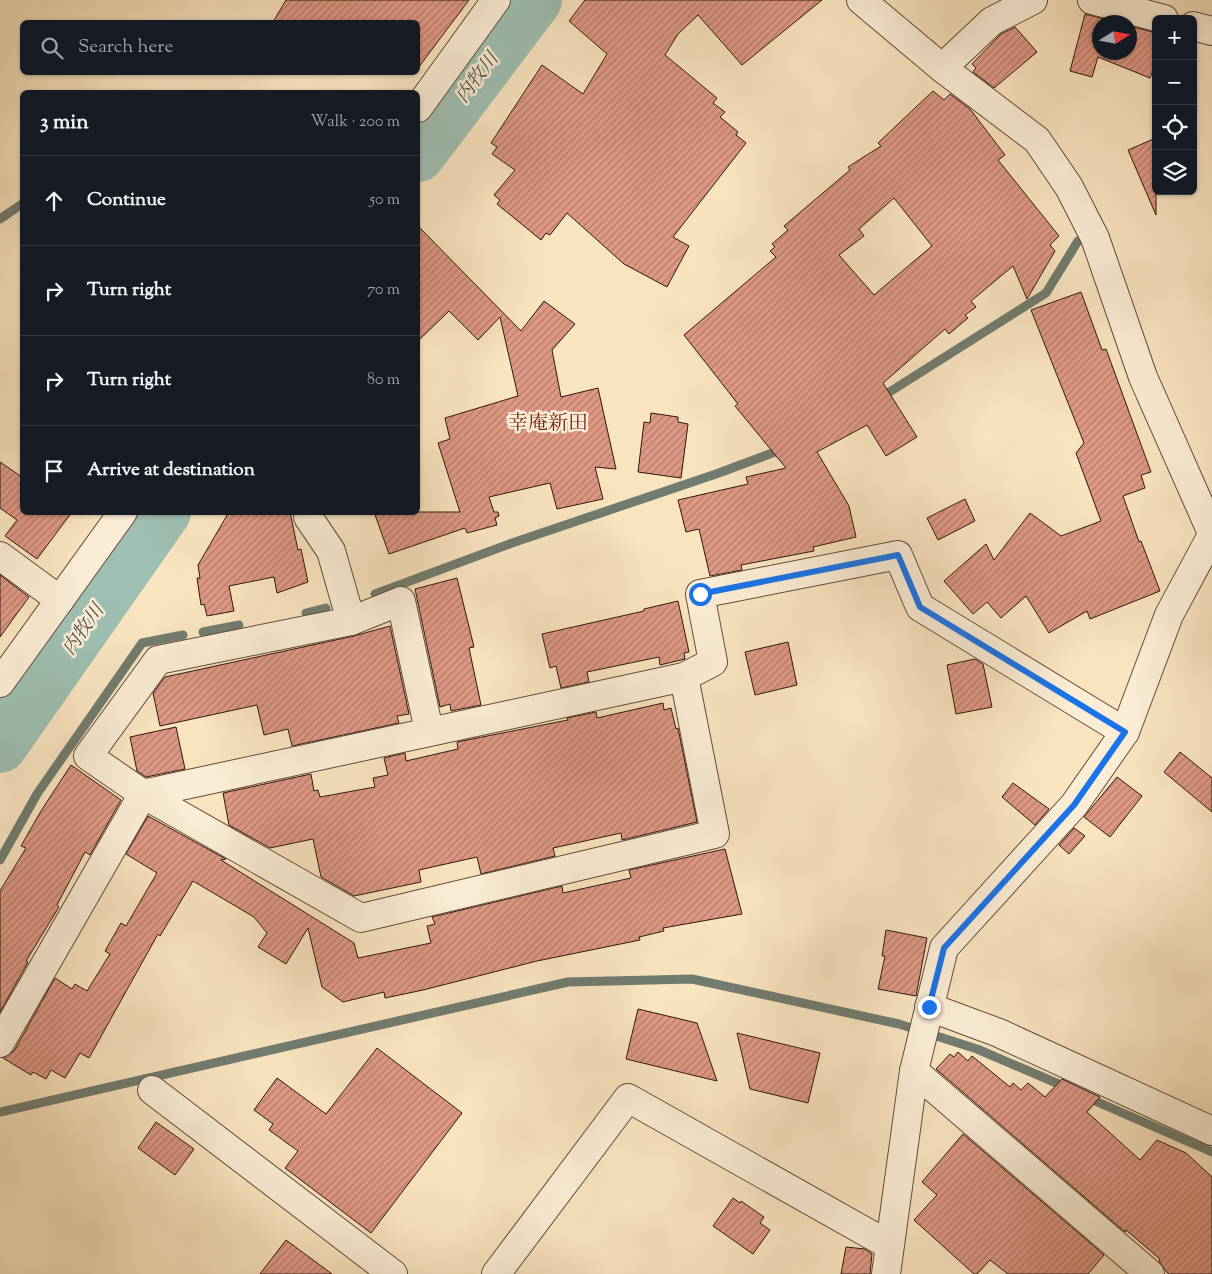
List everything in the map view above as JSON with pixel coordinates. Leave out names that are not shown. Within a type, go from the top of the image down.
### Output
[{"type":"street","points":[[420,105],[496,0]]},
{"type":"street","points":[[861,0],[942,68],[1037,140],[1069,187],[1095,238],[1143,377],[1212,534],[1169,615],[1125,732],[1074,805],[944,948],[914,1071],[886,1274]]},
{"type":"street","points":[[942,68],[992,21],[1033,0]]},
{"type":"street","points":[[1092,0],[1152,16]]},
{"type":"street","points":[[1197,27],[1212,31]]},
{"type":"street","points":[[0,683],[121,515]]},
{"type":"street","points":[[308,517],[331,551],[351,621]]},
{"type":"street","points":[[0,1043],[143,794],[684,677],[713,662],[700,594],[898,555],[920,607],[1125,732]]},
{"type":"street","points":[[0,556],[60,600]]},
{"type":"street","points":[[429,731],[401,601],[351,621],[158,660],[88,756],[143,794],[361,918],[715,834],[684,677]]},
{"type":"street","points":[[929,1007],[999,1033],[1212,1131]]},
{"type":"street","points":[[914,1071],[1150,1274]]},
{"type":"street","points":[[152,1090],[392,1274]]},
{"type":"street","points":[[496,1274],[628,1098],[889,1245]]},
{"type":"building","points":[[286,0],[469,0],[420,65],[420,20],[274,20]]},
{"type":"building","points":[[585,0],[822,0],[742,65],[698,15],[678,34],[665,55],[717,98],[713,103],[725,112],[720,117],[738,132],[736,135],[746,143],[673,237],[689,246],[667,287],[624,264],[567,213],[550,235],[546,233],[541,240],[497,204],[500,200],[494,195],[515,170],[492,154],[497,147],[491,143],[542,65],[583,94],[607,54],[569,21]]},
{"type":"building","points":[[1085,14],[1092,16],[1092,60],[1097,60],[1092,77],[1070,71]]},
{"type":"building","points":[[1015,27],[1037,52],[994,88],[973,72],[976,68],[972,64],[1001,34]]},
{"type":"building","points":[[1137,28],[1152,32],[1152,73],[1150,78],[1105,60],[1137,60]]},
{"type":"building","points":[[933,91],[944,100],[950,94],[970,109],[1005,155],[998,160],[1059,236],[1050,245],[1055,251],[1027,299],[1013,266],[971,301],[976,307],[965,315],[968,318],[949,334],[945,329],[883,383],[917,437],[886,456],[867,425],[817,452],[849,506],[856,537],[813,547],[814,551],[741,565],[742,570],[710,576],[699,529],[686,532],[678,500],[748,484],[746,477],[786,468],[735,406],[738,404],[684,335],[776,257],[770,251],[775,247],[772,244],[788,230],[784,226],[850,170],[848,167],[881,146],[878,143]],"holes":[[[894,198],[932,246],[874,295],[839,255],[864,236],[859,229]]]},
{"type":"building","points":[[1152,140],[1152,195],[1156,195],[1156,215],[1128,150]]},
{"type":"building","points":[[420,228],[521,331],[544,301],[575,324],[552,350],[561,397],[598,388],[616,469],[595,467],[603,499],[557,509],[550,483],[489,497],[494,512],[498,512],[499,516],[495,518],[497,525],[467,533],[465,528],[389,554],[375,515],[420,515],[420,512],[460,512],[438,443],[450,439],[445,418],[518,396],[500,317],[478,340],[449,311],[420,339]]},
{"type":"building","points":[[1081,292],[1102,350],[1106,349],[1151,472],[1141,475],[1145,488],[1123,496],[1139,542],[1141,541],[1160,591],[1090,619],[1087,611],[1049,633],[1026,596],[1001,618],[987,602],[973,614],[944,581],[986,544],[994,560],[1030,513],[1061,536],[1101,521],[1076,453],[1084,443],[1031,310]]},
{"type":"building","points":[[651,413],[678,417],[678,422],[688,424],[681,478],[638,472],[644,422],[650,423]]},
{"type":"building","points":[[0,462],[20,476],[20,515],[70,515],[37,559],[5,536],[17,520],[0,508]]},
{"type":"building","points":[[965,499],[975,521],[938,540],[927,518]]},
{"type":"building","points":[[227,515],[291,515],[298,550],[301,549],[308,582],[277,593],[274,577],[229,586],[234,611],[207,616],[204,604],[201,605],[197,578],[200,578],[198,565]]},
{"type":"building","points":[[0,575],[29,597],[0,637]]},
{"type":"building","points":[[457,578],[474,647],[469,648],[481,705],[451,711],[450,704],[440,707],[415,589]]},
{"type":"building","points":[[678,601],[689,652],[684,653],[685,659],[660,665],[659,657],[587,672],[589,682],[561,688],[556,666],[550,668],[542,634],[644,611],[644,609]]},
{"type":"building","points":[[390,626],[409,714],[397,716],[399,723],[292,746],[288,729],[264,735],[257,705],[160,726],[153,693],[165,677],[354,636]]},
{"type":"building","points":[[788,642],[797,685],[755,695],[745,652]]},
{"type":"building","points":[[975,659],[983,664],[992,707],[956,714],[947,665]]},
{"type":"building","points":[[663,703],[664,710],[671,708],[676,729],[678,728],[697,822],[622,840],[621,833],[553,848],[555,856],[481,874],[477,857],[419,870],[421,882],[354,896],[321,877],[313,839],[270,848],[229,825],[223,793],[311,774],[314,791],[318,790],[320,797],[375,787],[373,778],[388,775],[384,758],[405,753],[406,761],[458,749],[457,742],[568,720],[567,718],[596,712],[597,718]]},
{"type":"building","points":[[176,727],[185,769],[146,777],[137,771],[130,737]]},
{"type":"building","points":[[1180,752],[1212,778],[1212,812],[1164,772]]},
{"type":"building","points":[[71,765],[121,800],[90,855],[85,852],[57,905],[59,907],[26,961],[28,962],[0,1012],[0,891],[26,848],[21,846]]},
{"type":"building","points":[[1117,777],[1142,796],[1110,837],[1084,817]]},
{"type":"building","points":[[1013,783],[1049,809],[1035,825],[1002,797]]},
{"type":"building","points":[[148,816],[226,859],[221,860],[354,943],[358,958],[431,943],[427,926],[435,924],[432,917],[562,886],[563,893],[631,878],[629,870],[725,849],[742,914],[663,928],[664,931],[639,937],[640,940],[537,961],[423,990],[385,998],[384,992],[343,1002],[322,987],[308,928],[286,964],[258,947],[267,933],[254,917],[193,881],[160,936],[158,934],[89,1058],[80,1053],[65,1078],[51,1070],[46,1079],[33,1072],[31,1075],[3,1058],[14,1051],[55,978],[72,989],[75,984],[87,991],[110,954],[105,951],[121,923],[126,926],[157,873],[126,854]]},
{"type":"building","points":[[1074,828],[1085,836],[1069,854],[1059,845]]},
{"type":"building","points":[[886,930],[927,938],[916,996],[878,989],[885,956],[882,956]]},
{"type":"building","points":[[638,1009],[697,1023],[717,1081],[626,1059]]},
{"type":"building","points":[[737,1033],[820,1053],[808,1103],[750,1089]]},
{"type":"building","points":[[377,1048],[462,1113],[371,1233],[285,1168],[298,1151],[269,1130],[273,1124],[254,1110],[277,1078],[326,1114]]},
{"type":"building","points":[[958,1052],[968,1061],[972,1056],[1010,1087],[1013,1083],[1021,1090],[1028,1083],[1045,1097],[1062,1079],[1100,1097],[1087,1112],[1140,1160],[1157,1140],[1186,1153],[1212,1177],[1212,1274],[1169,1274],[1159,1261],[1160,1259],[1126,1230],[1125,1232],[936,1069],[950,1054],[954,1057]]},
{"type":"building","points":[[156,1122],[194,1149],[175,1175],[138,1148]]},
{"type":"building","points":[[963,1134],[1104,1255],[1088,1274],[1008,1274],[990,1260],[977,1274],[974,1274],[914,1220],[937,1195],[922,1182]]},
{"type":"building","points":[[733,1198],[740,1203],[741,1201],[764,1217],[760,1223],[770,1230],[753,1254],[713,1226]]},
{"type":"building","points":[[286,1240],[332,1274],[260,1274]]},
{"type":"building","points":[[846,1247],[865,1249],[872,1254],[870,1274],[841,1274]]},
{"type":"waterway","name":"内牧川","points":[[420,152],[535,0]]},
{"type":"waterway","points":[[0,219],[20,205]]},
{"type":"waterway","points":[[880,398],[1046,293],[1078,241]]},
{"type":"waterway","points":[[375,594],[512,543],[716,474],[783,449]]},
{"type":"waterway","name":"内牧川","points":[[0,746],[162,515]]},
{"type":"waterway","points":[[306,613],[326,608]]},
{"type":"waterway","points":[[203,632],[239,625]]},
{"type":"waterway","points":[[0,860],[37,794],[142,643],[183,635]]},
{"type":"waterway","points":[[0,1112],[568,982],[692,979],[899,1024],[977,1049],[1068,1088]]},
{"type":"waterway","points":[[1086,1097],[1212,1152]]},
{"type":"district","name":"幸庵新田","points":[[548,422]]},
{"type":"route","points":[[700,594],[898,555],[920,607],[1125,732],[1074,805],[944,948],[929,1007]]}]
